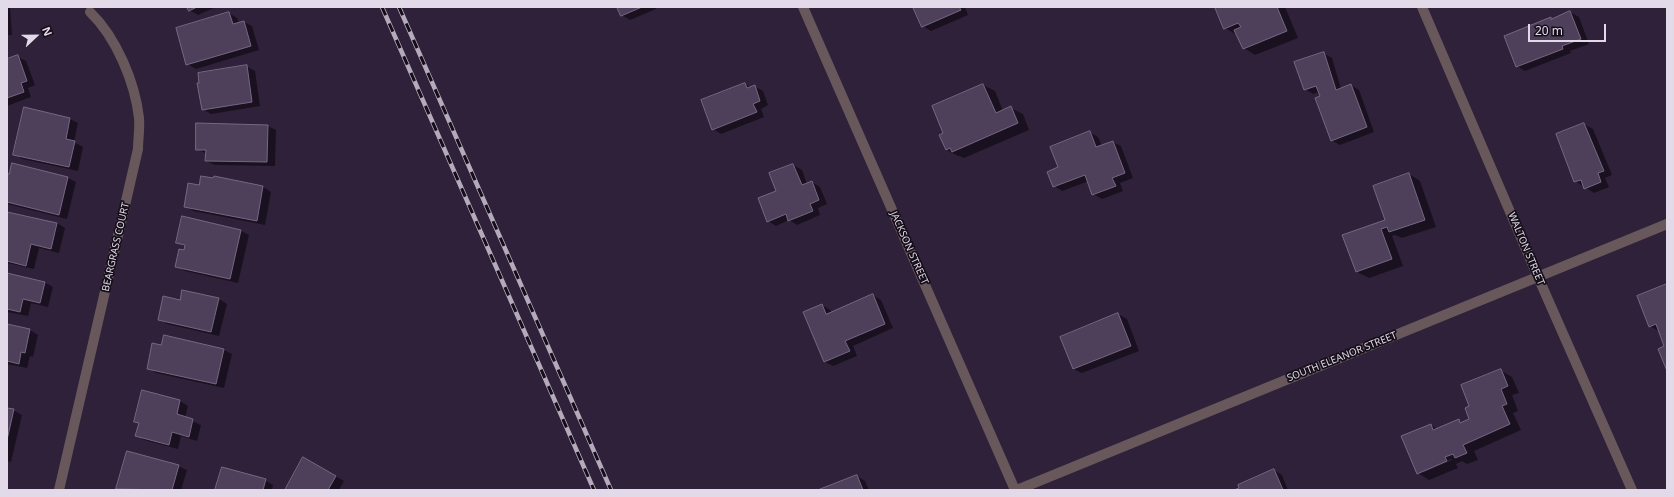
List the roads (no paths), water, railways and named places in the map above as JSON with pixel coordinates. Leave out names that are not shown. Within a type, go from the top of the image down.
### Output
[{"type":"street","name":"JACKSON STREET","points":[[803,7],[1016,490]]},
{"type":"street","name":"WALTON STREET","points":[[1422,7],[1538,277],[1632,490]]},
{"type":"street","name":"BEARGRASS COURT","points":[[59,490],[138,149],[139,119],[134,92],[118,50],[97,19],[90,12]]},
{"type":"street","name":"SOUTH ELEANOR STREET","points":[[1016,490],[1667,224]]},
{"type":"railway","points":[[382,7],[594,490]]},
{"type":"railway","points":[[399,7],[611,490]]}]
